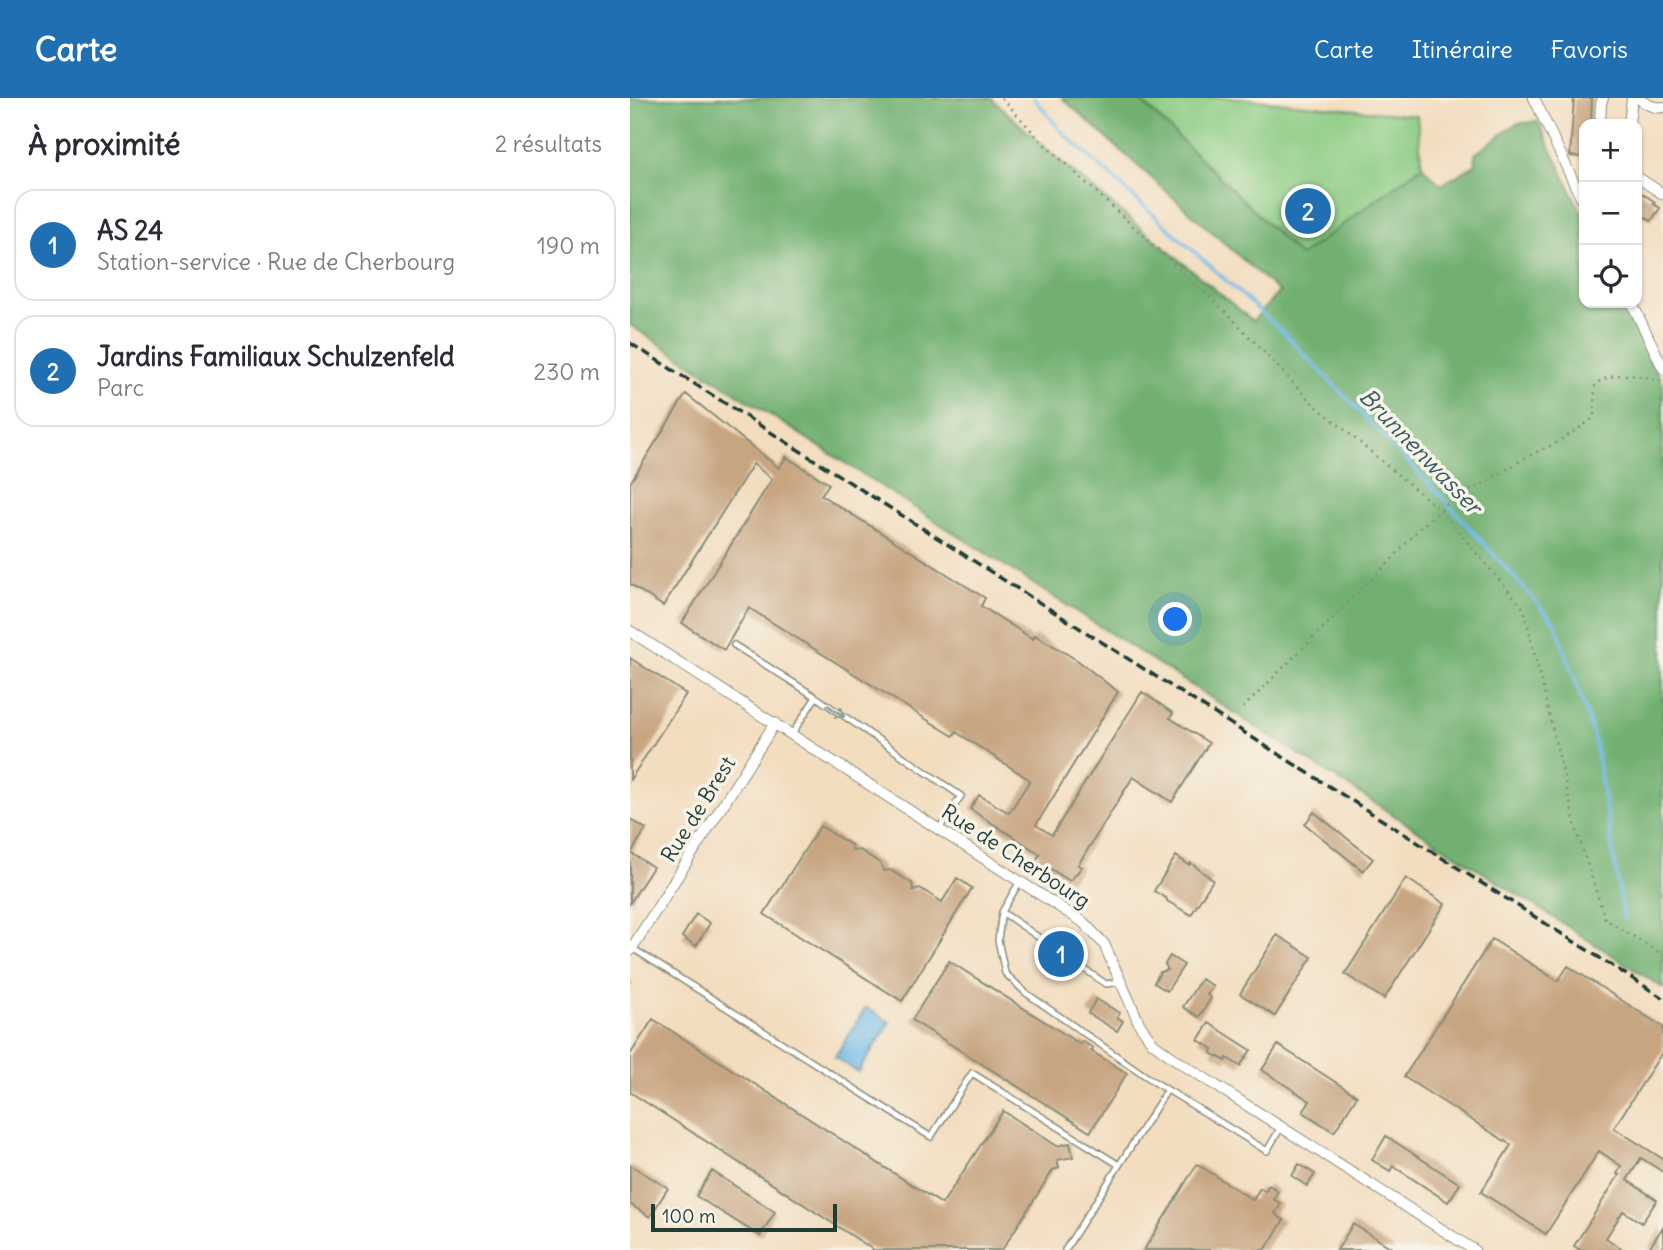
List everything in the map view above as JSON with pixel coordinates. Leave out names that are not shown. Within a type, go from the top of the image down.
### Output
[{"type":"street","points":[[1534,98],[1579,193]]},
{"type":"street","points":[[1600,119],[1603,98]]},
{"type":"street","points":[[1630,119],[1632,98]]},
{"type":"street","points":[[1638,98],[1648,105],[1663,107]]},
{"type":"street","points":[[1642,180],[1663,194]]},
{"type":"street","points":[[1634,308],[1663,368]]},
{"type":"street","name":"Rue de Cherbourg","points":[[630,631],[1083,922],[1104,944],[1140,1025],[1153,1043],[1474,1250]]},
{"type":"street","name":"Rue de Brest","points":[[631,950],[775,723]]},
{"type":"lane","points":[[734,645],[816,697],[961,796],[939,829]]},
{"type":"lane","points":[[792,734],[816,697]]},
{"type":"lane","points":[[1020,881],[1002,912],[998,940],[1005,973],[1026,993],[1167,1090],[1267,1151],[1281,1127]]},
{"type":"lane","points":[[1002,912],[1107,984],[1122,982]]},
{"type":"lane","points":[[631,950],[931,1136],[972,1073],[1119,1165]]},
{"type":"lane","points":[[1074,1250],[1066,1248],[1167,1090]]},
{"type":"path","points":[[1002,98],[1041,141],[1228,314],[1308,399],[1441,511],[1524,609],[1577,832],[1605,919],[1663,955]]},
{"type":"path","points":[[1243,708],[1420,528],[1452,500],[1528,456],[1558,442],[1594,418],[1595,384],[1605,378],[1625,373],[1663,381]]},
{"type":"green space","points":[[630,98],[991,98],[1061,162],[1253,321],[1279,292],[1062,98],[1138,98],[1300,256],[1422,166],[1441,185],[1476,164],[1475,154],[1516,124],[1538,121],[1579,207],[1579,308],[1626,308],[1663,385],[1663,988],[630,325]]},
{"type":"green space","points":[[1138,98],[1236,98],[1417,116],[1422,166],[1300,256]]},
{"type":"water","points":[[866,1007],[890,1022],[858,1072],[835,1057]]},
{"type":"building","points":[[1574,98],[1592,98],[1591,119],[1579,119],[1579,157],[1570,156]]},
{"type":"building","points":[[1642,193],[1660,208],[1651,221],[1642,215]]},
{"type":"building","points":[[686,394],[779,468],[786,457],[829,484],[821,495],[985,598],[981,606],[1033,639],[1035,635],[1077,660],[1118,692],[1036,825],[1052,835],[1142,692],[1173,713],[1170,718],[1209,743],[1172,802],[1133,777],[1078,865],[1082,867],[1070,881],[1035,862],[1040,854],[970,809],[979,795],[1009,813],[1030,780],[956,732],[953,736],[749,608],[724,650],[682,623],[772,479],[753,464],[663,606],[630,584],[630,483]]},
{"type":"building","points":[[630,658],[686,694],[630,780]]},
{"type":"building","points":[[1314,812],[1373,859],[1363,871],[1305,824]]},
{"type":"building","points":[[630,819],[646,829],[631,853],[653,867],[630,903]]},
{"type":"building","points":[[820,826],[851,845],[853,851],[860,850],[881,864],[883,871],[890,870],[912,883],[913,890],[920,888],[942,902],[957,878],[972,888],[902,1001],[764,914]]},
{"type":"building","points":[[1176,856],[1189,865],[1191,863],[1213,880],[1191,915],[1154,891]]},
{"type":"building","points":[[1406,878],[1445,904],[1384,999],[1345,974]]},
{"type":"building","points":[[696,914],[710,923],[696,946],[682,937]]},
{"type":"building","points":[[1277,935],[1312,957],[1275,1016],[1240,994]]},
{"type":"building","points":[[1492,939],[1558,981],[1568,966],[1663,1027],[1663,1051],[1614,1128],[1663,1159],[1663,1172],[1641,1158],[1627,1180],[1657,1200],[1642,1223],[1623,1211],[1606,1238],[1624,1250],[1580,1250],[1574,1246],[1619,1175],[1617,1174],[1621,1166],[1599,1151],[1546,1234],[1481,1192],[1511,1145],[1404,1077]]},
{"type":"building","points":[[1170,956],[1184,965],[1167,991],[1154,983],[1160,972],[1168,970],[1165,964]]},
{"type":"building","points":[[949,961],[1080,1044],[1082,1041],[1093,1048],[1091,1051],[1127,1073],[1090,1132],[912,1020]]},
{"type":"building","points":[[1201,979],[1213,986],[1207,995],[1211,998],[1199,1017],[1183,1007]]},
{"type":"building","points":[[1096,999],[1120,1013],[1117,1017],[1123,1021],[1117,1031],[1088,1013]]},
{"type":"building","points":[[653,1019],[942,1204],[1003,1111],[1057,1146],[1070,1143],[1073,1157],[1057,1160],[1059,1168],[1053,1170],[1002,1250],[874,1250],[630,1092],[630,1055]]},
{"type":"building","points":[[1209,1023],[1251,1050],[1240,1066],[1211,1053],[1213,1049],[1198,1040]]},
{"type":"building","points":[[1278,1045],[1357,1096],[1334,1132],[1303,1112],[1310,1101],[1262,1070]]},
{"type":"building","points":[[1386,1136],[1460,1184],[1448,1202],[1393,1166],[1390,1171],[1372,1160]]},
{"type":"building","points":[[1197,1164],[1253,1200],[1260,1188],[1265,1191],[1269,1185],[1278,1191],[1273,1199],[1281,1204],[1275,1214],[1284,1220],[1265,1250],[1144,1250]]},
{"type":"building","points":[[1299,1164],[1315,1174],[1307,1186],[1292,1176]]},
{"type":"building","points":[[630,1165],[668,1188],[650,1217],[630,1204]]},
{"type":"building","points":[[712,1171],[775,1212],[760,1236],[696,1196]]},
{"type":"building","points":[[1353,1224],[1395,1250],[1337,1250]]},
{"type":"building","points":[[1663,1227],[1663,1250],[1648,1250]]},
{"type":"waterway","name":"Brunnenwasser","points":[[1034,98],[1061,131],[1283,332],[1443,498],[1556,624],[1594,737],[1624,919]]},
{"type":"railway","points":[[630,343],[1663,998]]},
{"type":"place","name":"Jardins Familiaux Schulzenfeld","points":[[1308,211]]},
{"type":"place","name":"AS 24","points":[[1061,954]]}]
